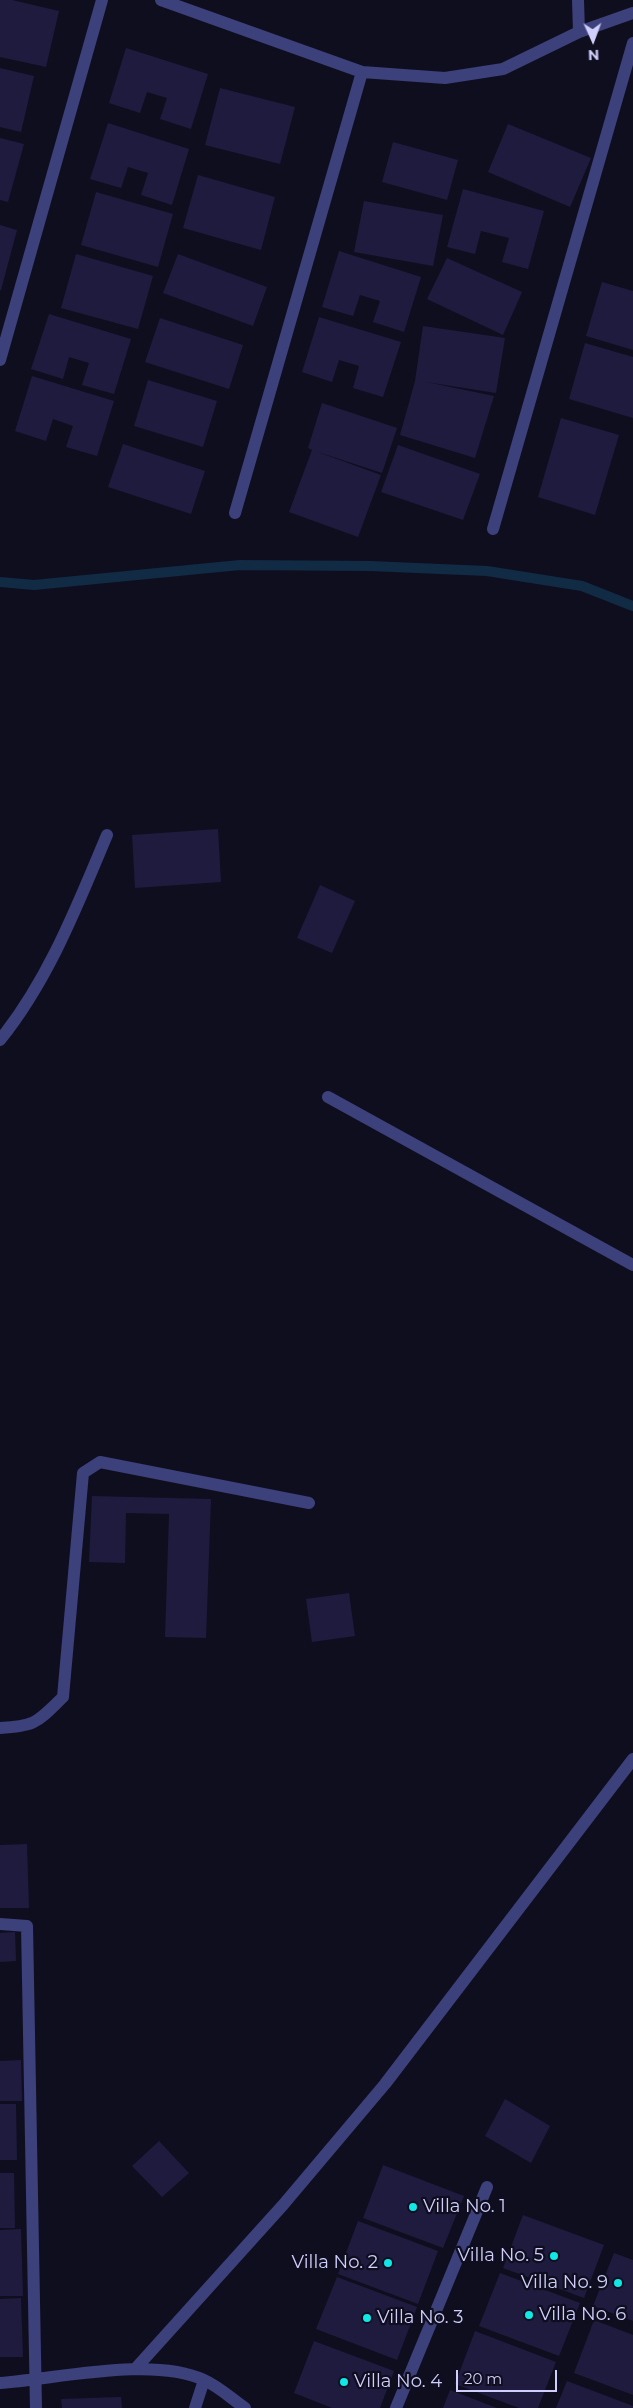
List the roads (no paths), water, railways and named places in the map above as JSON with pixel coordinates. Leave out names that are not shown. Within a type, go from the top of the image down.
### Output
[{"type":"street","points":[[0,360],[102,0]]},
{"type":"street","points":[[161,0],[362,72],[445,78],[503,69],[579,32],[633,13]]},
{"type":"street","points":[[578,0],[579,32]]},
{"type":"street","points":[[493,529],[633,43]]},
{"type":"street","points":[[235,513],[362,72]]},
{"type":"street","points":[[0,1040],[27,1005],[65,934],[107,836]]},
{"type":"street","points":[[328,1097],[633,1265]]},
{"type":"street","points":[[0,1728],[26,1727],[40,1720],[63,1697],[83,1473],[100,1462],[309,1503]]},
{"type":"street","points":[[136,2368],[283,2205],[385,2084],[633,1759]]},
{"type":"street","points":[[0,1924],[27,1926],[36,2408]]},
{"type":"street","points":[[396,2408],[487,2187]]},
{"type":"street","points":[[0,2383],[136,2368],[173,2371],[204,2380],[245,2408]]},
{"type":"street","points":[[195,2408],[204,2380]]},
{"type":"waterway","points":[[0,582],[34,585],[240,565],[370,566],[487,571],[582,586],[633,606]]},
{"type":"place","name":"Villa No. 1","points":[[413,2207]]},
{"type":"place","name":"Villa No. 5","points":[[554,2256]]},
{"type":"place","name":"Villa No. 2","points":[[388,2263]]},
{"type":"place","name":"Villa No. 9","points":[[618,2283]]},
{"type":"place","name":"Villa No. 6","points":[[529,2315]]},
{"type":"place","name":"Villa No. 3","points":[[367,2318]]},
{"type":"place","name":"Villa No. 4","points":[[344,2382]]}]
